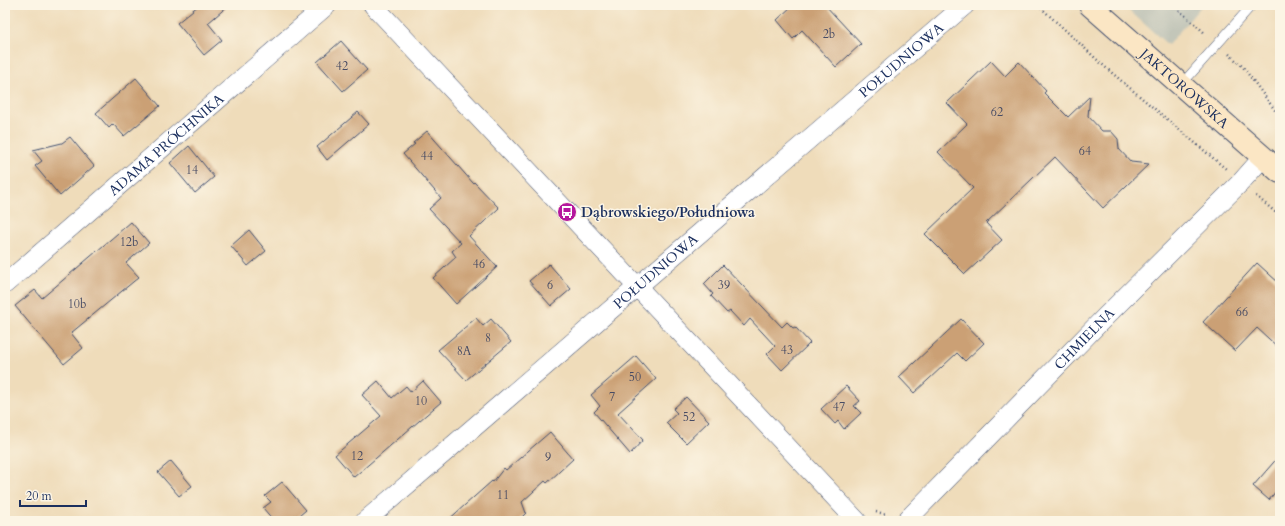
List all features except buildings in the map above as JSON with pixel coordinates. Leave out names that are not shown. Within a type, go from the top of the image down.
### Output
[{"type":"main road","name":"JAKTOROWSKA","points":[[1090,5],[1280,172]]},
{"type":"street","name":"ADAMA PRÓCHNIKA","points":[[5,284],[327,5]]},
{"type":"street","points":[[373,5],[854,518]]},
{"type":"street","name":"POŁUDNIOWA","points":[[364,521],[965,5]]},
{"type":"street","name":"CHMIELNA","points":[[909,517],[1263,157]]},
{"type":"lane","points":[[1181,85],[1252,5]]},
{"type":"path","points":[[1038,5],[1105,66],[1280,216]]},
{"type":"path","points":[[1173,5],[1243,67],[1280,117]]},
{"type":"path","points":[[854,518],[863,504],[875,512],[886,514],[893,511],[901,503],[909,517]]},
{"type":"shaded area","points":[[1123,5],[1202,5],[1168,45]]},
{"type":"place","name":"Dąbrowskiego/Południowa","points":[[567,212]]}]
